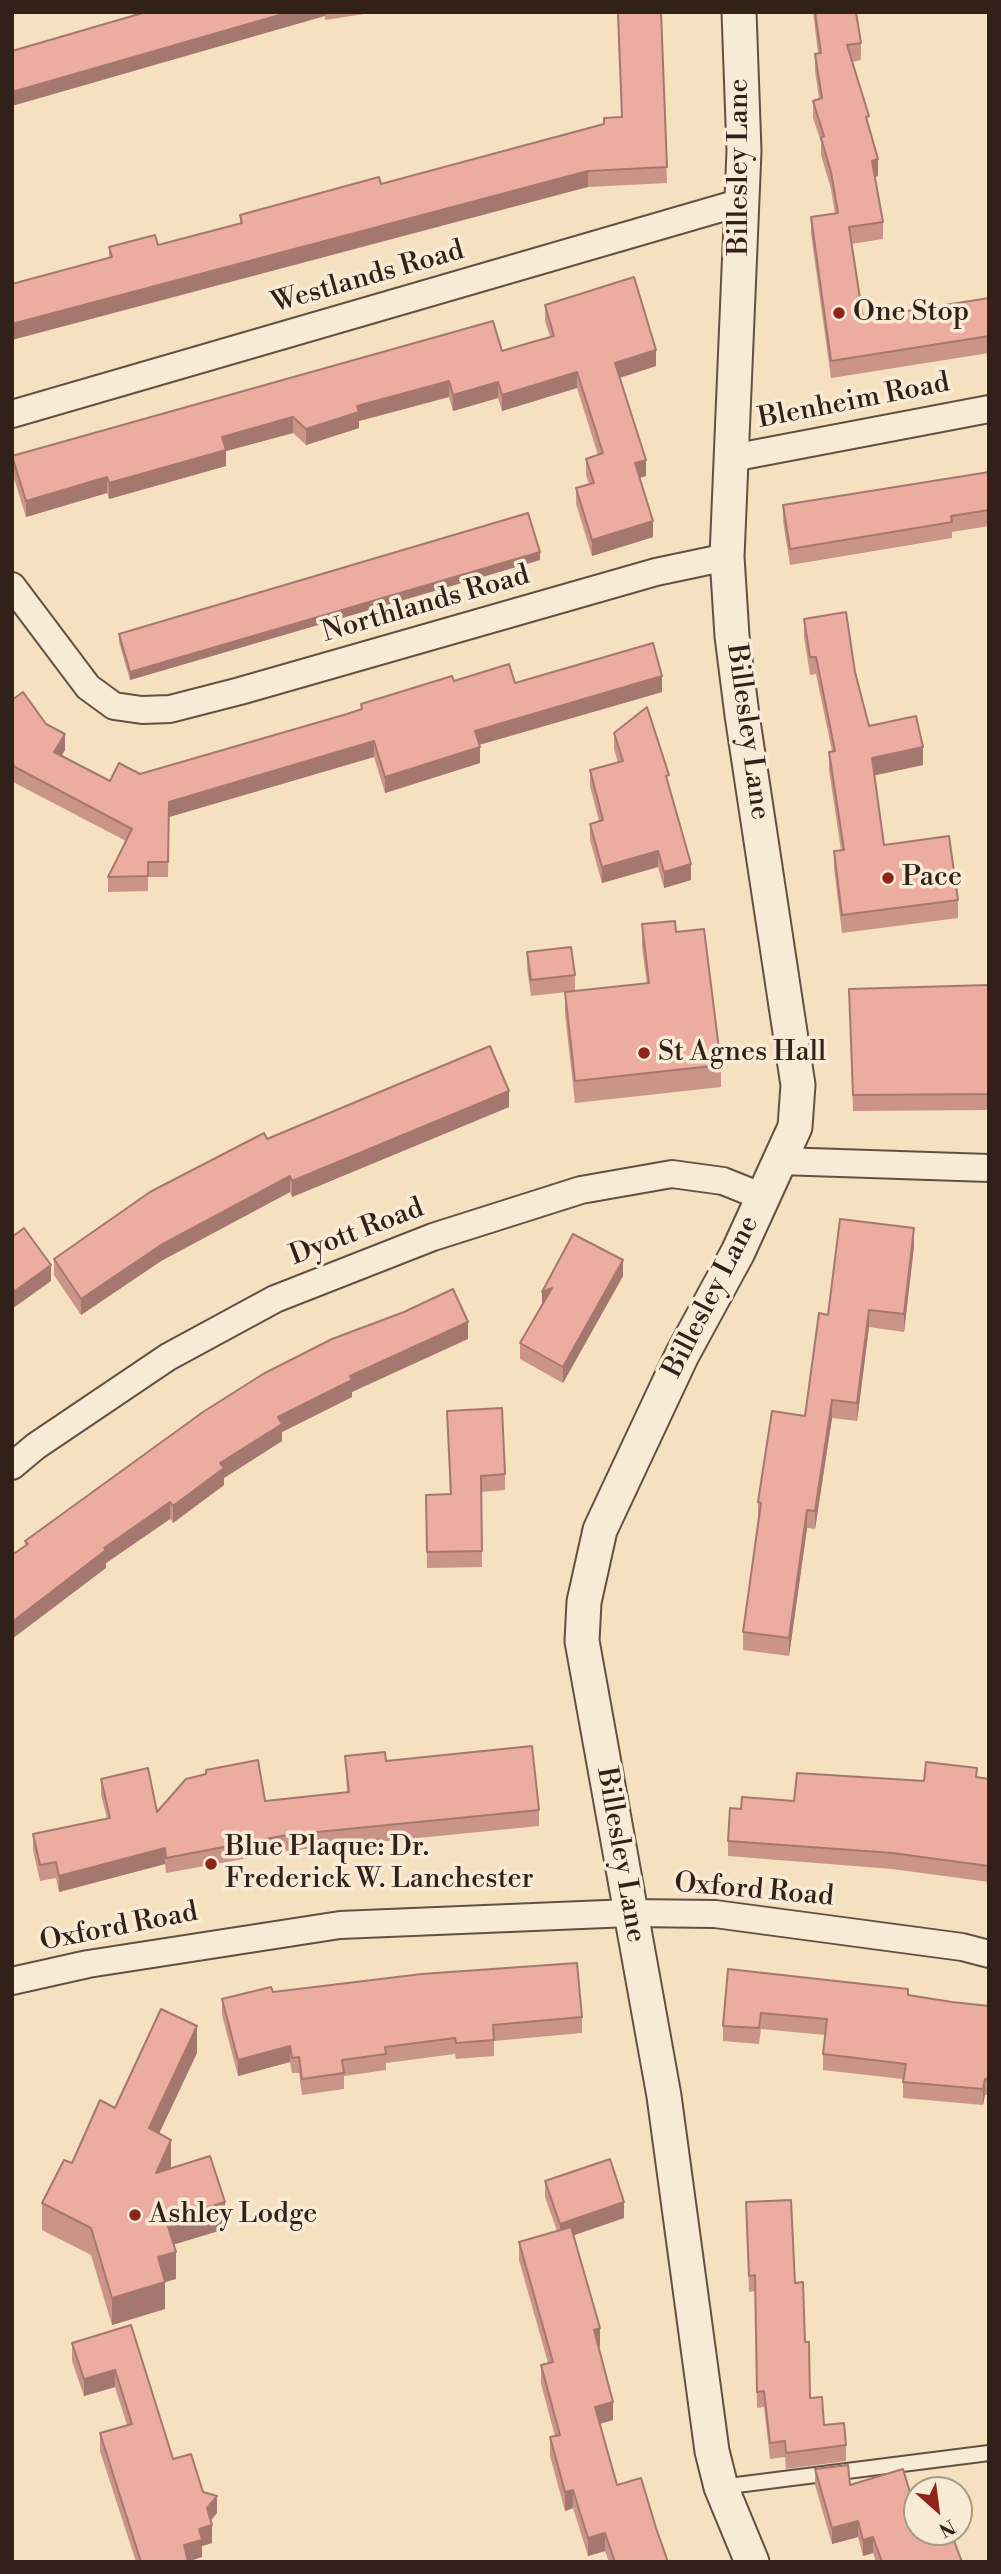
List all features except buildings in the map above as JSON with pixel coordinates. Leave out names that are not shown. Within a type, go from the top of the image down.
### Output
[{"type":"street","name":"Billesley Lane","points":[[739,12],[744,151],[727,557],[741,702],[798,1085],[795,1127],[738,1252],[682,1355],[600,1530],[584,1602],[582,1641],[664,2096],[712,2451],[721,2487],[752,2562]]},
{"type":"street","name":"Westlands Road","points":[[12,414],[742,202]]},
{"type":"street","name":"Blenheim Road","points":[[732,458],[989,409]]},
{"type":"street","name":"Northlands Road","points":[[12,586],[88,687],[114,706],[142,710],[170,709],[656,572],[727,557]]},
{"type":"street","points":[[780,1161],[989,1168]]},
{"type":"street","name":"Dyott Road","points":[[12,1466],[36,1446],[180,1350],[275,1299],[433,1237],[581,1190],[671,1174],[723,1181],[763,1197]]},
{"type":"street","name":"Oxford Road","points":[[12,1981],[88,1964],[340,1925],[630,1913],[715,1914],[962,1947],[989,1954]]},
{"type":"lane","points":[[721,2487],[989,2453]]},
{"type":"place","name":"One Stop","points":[[839,313]]},
{"type":"place","name":"Pace","points":[[888,878]]},
{"type":"place","name":"St Agnes Hall","points":[[644,1053]]},
{"type":"place","name":"Blue Plaque: Dr. Frederick W. Lanchester","points":[[211,1864]]},
{"type":"place","name":"Ashley Lodge","points":[[135,2215]]}]
